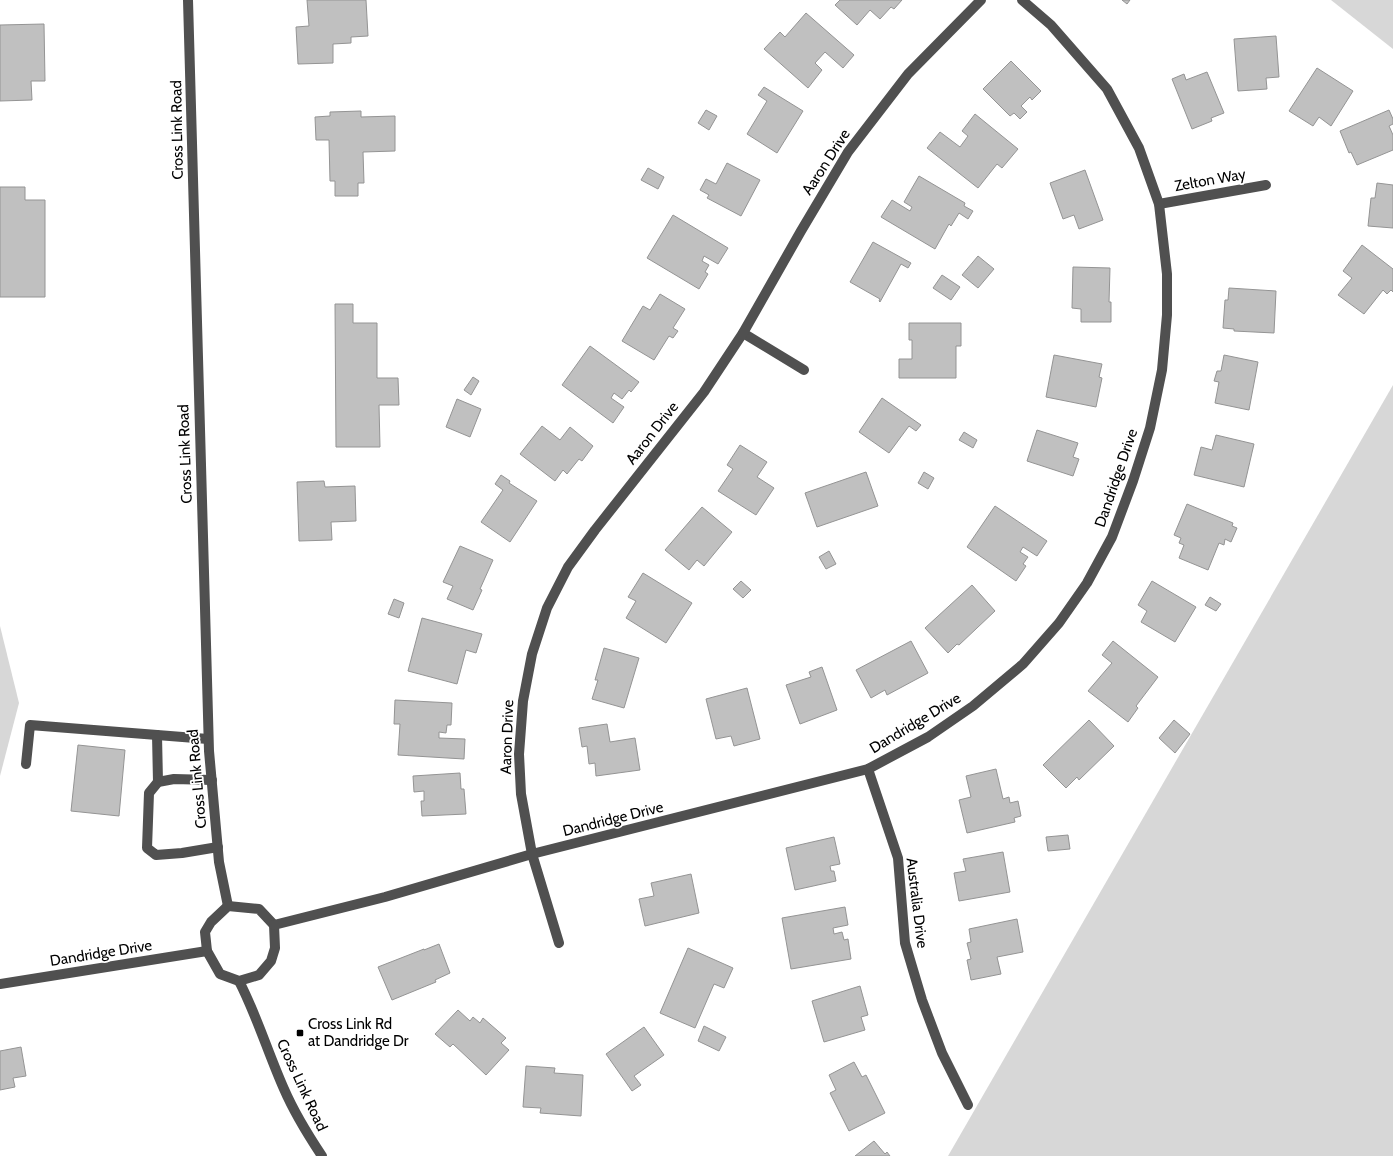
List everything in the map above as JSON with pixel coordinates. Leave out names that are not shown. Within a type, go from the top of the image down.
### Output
[{"type":"street","name":"Cross Link Road","points":[[188,0],[208,739],[218,847],[225,896],[228,906]]},
{"type":"street","name":"Aaron Drive","points":[[559,943],[532,854],[521,794],[519,754],[524,693],[532,654],[547,608],[573,561],[600,524],[704,392],[743,333],[848,152],[908,74],[981,0]]},
{"type":"street","name":"Dandridge Drive","points":[[274,925],[385,897],[532,854],[868,769],[928,737],[974,706],[1023,664],[1059,623],[1087,583],[1112,537],[1150,428],[1162,370],[1167,315],[1167,274],[1159,204],[1139,148],[1107,89],[1051,25],[1022,0]]},
{"type":"street","name":"Zelton Way","points":[[1159,204],[1266,185]]},
{"type":"street","points":[[743,333],[804,370]]},
{"type":"street","points":[[26,764],[30,726],[208,739]]},
{"type":"street","points":[[157,735],[158,782]]},
{"type":"street","name":"Australia Drive","points":[[868,769],[898,858],[905,943],[922,1000],[942,1053],[968,1105]]},
{"type":"street","points":[[212,780],[174,779],[158,782],[149,793],[147,848],[156,855],[182,853],[218,847]]},
{"type":"street","points":[[228,906],[259,909],[274,925],[275,948],[271,961],[259,976],[239,981],[220,974],[207,952],[206,932],[211,922],[228,906]]},
{"type":"street","name":"Dandridge Drive","points":[[0,984],[207,952]]},
{"type":"street","name":"Cross Link Road","points":[[239,981],[247,996],[285,1090],[322,1156]]},
{"type":"shaded area","points":[[1331,0],[1393,0],[1393,49]]},
{"type":"shaded area","points":[[1393,385],[1393,1156],[948,1156]]},
{"type":"shaded area","points":[[0,626],[19,703],[0,776]]},
{"type":"building","points":[[307,0],[366,0],[368,36],[351,37],[351,43],[333,44],[333,63],[298,64],[296,27],[309,26]]},
{"type":"building","points":[[840,0],[902,0],[894,9],[891,7],[880,19],[870,10],[857,25],[835,5]]},
{"type":"building","points":[[1122,0],[1130,0],[1127,4]]},
{"type":"building","points":[[806,13],[854,55],[843,68],[825,52],[815,63],[822,70],[808,88],[764,49],[780,32],[785,37]]},
{"type":"building","points":[[44,24],[45,81],[31,81],[32,100],[0,101],[0,25]]},
{"type":"building","points":[[1276,36],[1279,77],[1266,78],[1267,89],[1238,91],[1234,39]]},
{"type":"building","points":[[1011,61],[1041,91],[1032,100],[1030,97],[1021,106],[1027,112],[1020,119],[1014,113],[1010,116],[983,89]]},
{"type":"building","points":[[1317,68],[1353,91],[1331,126],[1319,117],[1313,126],[1289,111]]},
{"type":"building","points":[[1207,72],[1224,113],[1211,118],[1212,121],[1192,129],[1172,79],[1184,74],[1186,80]]},
{"type":"building","points":[[764,87],[803,111],[777,153],[747,134],[767,101],[758,95]]},
{"type":"building","points":[[706,110],[717,116],[709,130],[698,123]]},
{"type":"building","points":[[1389,110],[1393,119],[1393,124],[1389,126],[1393,135],[1393,150],[1357,165],[1351,152],[1349,153],[1340,131]]},
{"type":"building","points":[[361,111],[361,117],[395,116],[395,151],[363,152],[364,183],[358,183],[358,196],[335,196],[335,181],[330,181],[329,140],[316,140],[315,117],[330,116],[330,112]]},
{"type":"building","points":[[975,114],[1018,149],[1002,168],[997,164],[978,188],[927,148],[940,132],[960,147],[968,136],[962,131]]},
{"type":"building","points":[[727,163],[760,180],[741,216],[707,198],[709,195],[700,190],[706,179],[716,184]]},
{"type":"building","points":[[648,168],[664,177],[658,189],[641,180]]},
{"type":"building","points":[[1085,170],[1103,220],[1079,229],[1074,215],[1063,219],[1050,183]]},
{"type":"building","points":[[919,176],[965,203],[964,206],[973,211],[968,219],[959,213],[951,226],[949,224],[935,249],[881,217],[892,200],[910,211],[912,207],[904,202]]},
{"type":"building","points":[[1377,183],[1393,185],[1393,228],[1368,226],[1371,198],[1375,198]]},
{"type":"building","points":[[0,187],[25,187],[25,200],[45,200],[45,297],[0,297]]},
{"type":"building","points":[[673,215],[728,248],[718,264],[704,256],[702,261],[709,265],[705,272],[708,274],[699,289],[647,258]]},
{"type":"building","points":[[873,242],[911,263],[908,268],[901,264],[880,302],[880,299],[850,282]]},
{"type":"building","points":[[1362,245],[1393,269],[1393,292],[1391,290],[1387,294],[1383,290],[1364,314],[1338,295],[1352,278],[1343,271]]},
{"type":"building","points":[[978,256],[994,269],[978,288],[962,275]]},
{"type":"building","points":[[1073,267],[1110,268],[1109,302],[1111,302],[1111,322],[1081,322],[1081,309],[1072,308]]},
{"type":"building","points":[[942,275],[960,287],[951,300],[933,288]]},
{"type":"building","points":[[1229,288],[1276,291],[1274,333],[1234,331],[1234,329],[1223,328],[1225,300],[1228,300]]},
{"type":"building","points":[[660,294],[685,309],[673,328],[678,331],[673,338],[669,336],[654,360],[622,341],[643,306],[650,310]]},
{"type":"building","points":[[335,304],[353,304],[353,323],[377,323],[377,378],[398,378],[399,405],[379,405],[380,447],[336,447]]},
{"type":"building","points":[[909,323],[961,323],[961,346],[956,346],[956,378],[899,378],[899,359],[912,359],[912,340],[909,340]]},
{"type":"building","points":[[590,346],[639,382],[631,392],[629,390],[622,399],[614,393],[611,398],[624,407],[613,423],[562,385]]},
{"type":"building","points":[[1054,355],[1102,364],[1099,377],[1102,378],[1096,407],[1046,397]]},
{"type":"building","points":[[1224,355],[1258,362],[1249,410],[1215,403],[1219,382],[1214,381],[1217,371],[1221,371]]},
{"type":"building","points":[[473,377],[479,381],[471,395],[464,390]]},
{"type":"building","points":[[882,398],[921,425],[916,431],[909,426],[889,453],[859,432]]},
{"type":"building","points":[[457,399],[481,409],[470,437],[446,427]]},
{"type":"building","points":[[542,426],[560,440],[570,427],[593,446],[582,461],[579,459],[567,474],[563,470],[555,481],[520,454]]},
{"type":"building","points":[[1037,430],[1078,443],[1073,457],[1079,459],[1073,476],[1027,461]]},
{"type":"building","points":[[964,432],[977,440],[973,448],[959,440]]},
{"type":"building","points":[[1216,435],[1254,444],[1244,487],[1194,475],[1201,447],[1212,450]]},
{"type":"building","points":[[740,445],[767,462],[757,477],[774,488],[756,515],[718,491],[733,469],[727,465]]},
{"type":"building","points":[[866,472],[878,506],[817,527],[805,493]]},
{"type":"building","points":[[924,472],[934,478],[928,489],[918,483]]},
{"type":"building","points":[[501,475],[510,481],[509,483],[537,501],[510,542],[481,522],[503,490],[495,484]]},
{"type":"building","points":[[324,481],[325,487],[355,486],[356,521],[331,522],[332,540],[299,541],[297,482]]},
{"type":"building","points":[[1187,504],[1233,523],[1232,526],[1237,528],[1231,542],[1225,539],[1224,545],[1219,543],[1208,570],[1179,558],[1184,545],[1179,543],[1181,538],[1174,535]]},
{"type":"building","points":[[995,506],[1047,541],[1037,556],[1023,547],[1020,552],[1028,557],[1023,564],[1026,566],[1016,581],[967,547]]},
{"type":"building","points":[[702,507],[732,532],[704,566],[697,560],[689,570],[665,550]]},
{"type":"building","points":[[460,546],[493,560],[480,589],[482,590],[473,610],[447,599],[453,586],[443,582]]},
{"type":"building","points":[[829,551],[836,564],[826,569],[819,557]]},
{"type":"building","points":[[643,573],[692,603],[666,643],[626,618],[636,601],[628,597]]},
{"type":"building","points":[[741,581],[751,590],[743,598],[733,589]]},
{"type":"building","points":[[1152,581],[1196,607],[1175,642],[1141,622],[1147,611],[1138,605]]},
{"type":"building","points":[[972,585],[995,611],[959,645],[957,644],[948,653],[925,628]]},
{"type":"building","points":[[1210,597],[1221,604],[1216,611],[1205,605]]},
{"type":"building","points":[[394,599],[404,603],[399,618],[388,614]]},
{"type":"building","points":[[422,618],[482,634],[476,653],[466,650],[457,684],[408,671]]},
{"type":"building","points":[[911,641],[928,673],[887,695],[885,690],[871,698],[856,670]]},
{"type":"building","points":[[1113,641],[1158,677],[1136,706],[1138,708],[1128,722],[1088,691],[1112,663],[1102,655]]},
{"type":"building","points":[[604,648],[639,658],[624,708],[592,699],[598,680],[595,680]]},
{"type":"building","points":[[822,667],[837,710],[800,724],[786,685],[811,677],[809,672]]},
{"type":"building","points":[[747,688],[760,739],[734,746],[731,736],[716,739],[706,699]]},
{"type":"building","points":[[395,700],[452,703],[451,725],[447,725],[446,733],[439,732],[439,738],[465,739],[464,759],[398,755],[400,724],[394,724]]},
{"type":"building","points":[[1089,720],[1114,746],[1079,780],[1077,777],[1066,788],[1043,765]]},
{"type":"building","points":[[1174,720],[1190,734],[1175,753],[1159,738]]},
{"type":"building","points":[[607,724],[610,742],[635,738],[640,770],[596,776],[595,763],[589,764],[587,746],[582,747],[579,728]]},
{"type":"building","points":[[78,745],[125,750],[119,816],[71,811]]},
{"type":"building","points":[[996,769],[1003,799],[1009,797],[1010,803],[1018,801],[1021,816],[1014,818],[1015,822],[967,833],[959,800],[971,797],[966,776]]},
{"type":"building","points":[[460,773],[461,789],[464,789],[466,814],[422,816],[421,801],[424,801],[424,791],[414,792],[413,776]]},
{"type":"building","points":[[1068,835],[1070,849],[1048,851],[1046,837]]},
{"type":"building","points":[[834,837],[840,864],[830,866],[831,871],[834,871],[836,881],[795,890],[786,848]]},
{"type":"building","points":[[1003,852],[1010,892],[959,901],[954,873],[966,871],[963,859]]},
{"type":"building","points":[[691,874],[699,913],[645,926],[639,899],[654,896],[651,883]]},
{"type":"building","points":[[845,907],[848,925],[833,928],[834,934],[842,932],[844,940],[848,939],[851,959],[791,969],[782,918]]},
{"type":"building","points":[[1017,919],[1023,952],[997,957],[1001,974],[971,980],[967,960],[971,959],[967,943],[971,942],[969,929]]},
{"type":"building","points":[[439,944],[450,973],[435,980],[436,982],[392,1000],[378,967]]},
{"type":"building","points":[[688,948],[733,968],[724,988],[714,984],[695,1028],[660,1013]]},
{"type":"building","points":[[860,986],[868,1015],[861,1017],[865,1030],[824,1042],[812,1001]]},
{"type":"building","points":[[458,1010],[470,1021],[473,1017],[480,1023],[483,1018],[506,1038],[501,1043],[509,1050],[486,1075],[453,1044],[450,1047],[435,1034]]},
{"type":"building","points":[[704,1026],[726,1037],[719,1051],[698,1041]]},
{"type":"building","points":[[644,1027],[664,1055],[634,1076],[641,1085],[632,1091],[606,1054]]},
{"type":"building","points":[[21,1047],[26,1076],[13,1078],[15,1087],[0,1090],[0,1051]]},
{"type":"building","points":[[854,1062],[862,1077],[866,1075],[885,1113],[849,1131],[830,1093],[836,1090],[829,1075]]},
{"type":"building","points":[[526,1066],[555,1068],[554,1073],[583,1075],[581,1116],[540,1113],[541,1108],[523,1107]]},
{"type":"building","points":[[874,1141],[885,1154],[887,1152],[890,1156],[855,1156]]},
{"type":"place","name":"Cross Link Rd at Dandridge Dr","points":[[300,1033]]}]
